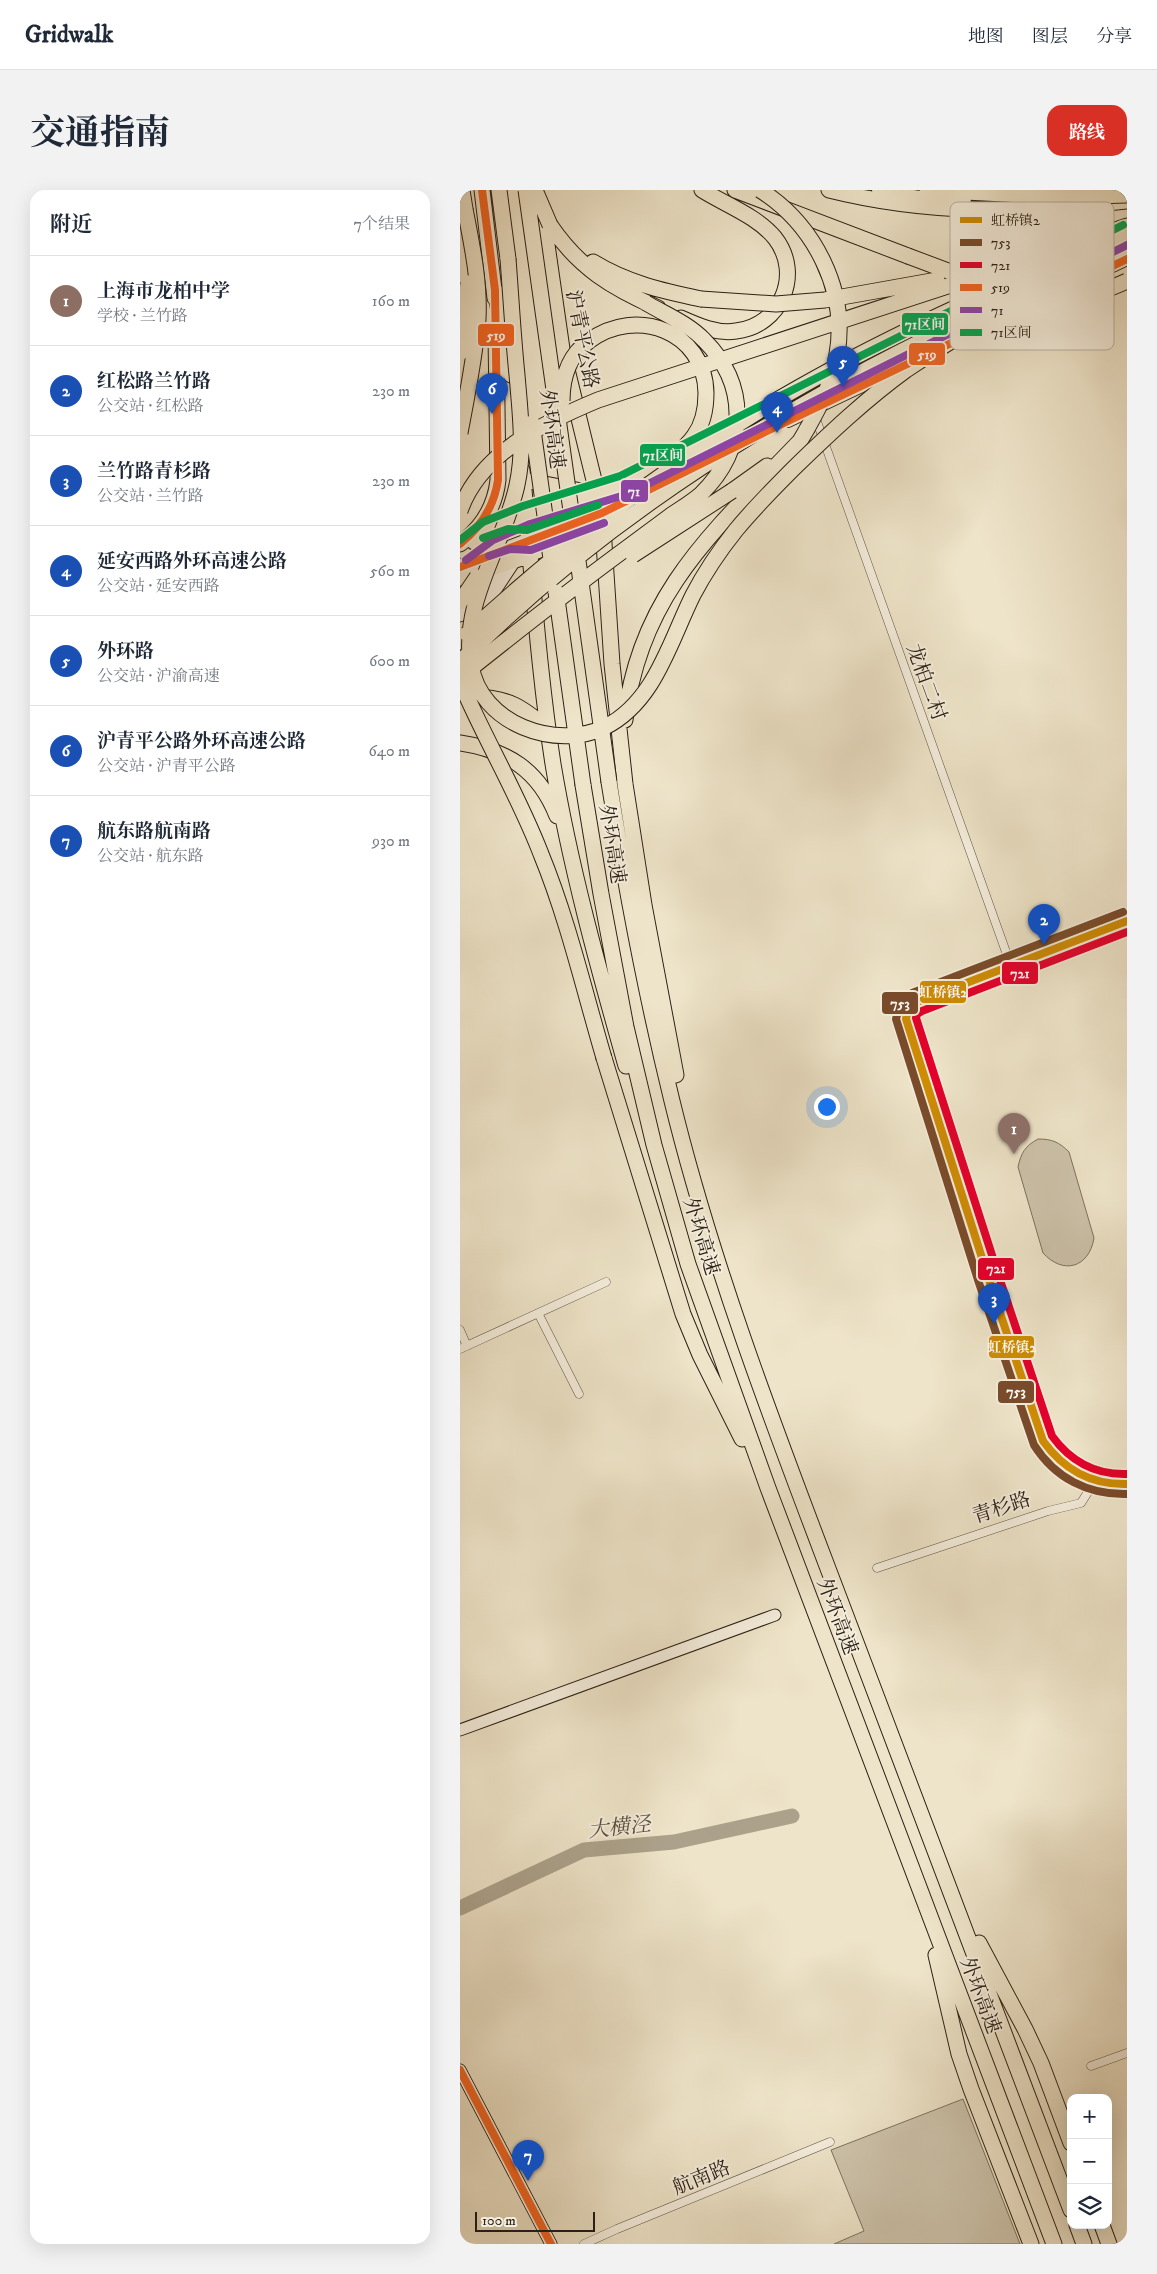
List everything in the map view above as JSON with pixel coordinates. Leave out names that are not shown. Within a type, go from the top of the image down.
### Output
[{"type":"highway","points":[[460,433],[474,354],[478,318],[475,262],[462,190]]},
{"type":"highway","points":[[482,190],[495,290],[509,363],[527,515],[548,729],[559,799],[580,894]]},
{"type":"highway","name":"外环高速","points":[[499,190],[583,785],[626,1027],[654,1145],[688,1264],[768,1488],[1054,2244]]},
{"type":"highway","points":[[520,190],[535,240],[550,276]]},
{"type":"highway","name":"外环高速","points":[[526,190],[609,782],[626,890],[672,1103],[701,1206],[741,1329],[794,1478],[1067,2200]]},
{"type":"highway","points":[[535,190],[550,225],[564,245],[583,265],[606,283],[646,303],[706,328],[721,332],[752,328],[767,318],[780,304],[786,288],[788,272],[784,254],[775,239],[746,215],[702,190]]},
{"type":"highway","name":"沪青平公路","points":[[539,190],[562,349],[598,493],[603,521],[612,664],[625,784]]},
{"type":"highway","points":[[735,190],[950,272]]},
{"type":"highway","points":[[701,1206],[659,988],[625,784],[625,725],[628,696],[643,641],[667,593],[705,541],[800,441],[808,429],[825,393],[837,355],[839,336],[836,299],[824,263],[804,229],[776,200],[760,190]]},
{"type":"highway","points":[[829,190],[881,201],[950,209]]},
{"type":"highway","points":[[927,190],[1060,197],[1127,194]]},
{"type":"highway","points":[[1114,203],[1127,201]]},
{"type":"highway","points":[[460,353],[468,274],[465,209]]},
{"type":"highway","points":[[550,225],[588,259],[611,274],[635,283],[701,299],[776,304],[825,300],[892,290],[950,277]]},
{"type":"highway","points":[[1114,231],[1127,226]]},
{"type":"highway","points":[[1114,240],[1127,234]]},
{"type":"highway","points":[[1114,255],[1127,250]]},
{"type":"highway","points":[[508,258],[522,441],[518,483],[510,513],[479,590],[472,617],[471,668],[477,684],[486,698],[509,720],[537,732],[558,736],[584,734],[605,727],[623,715],[641,698],[656,674],[694,592],[722,547],[759,503],[820,442],[861,406],[904,372],[950,341]]},
{"type":"highway","points":[[1114,286],[1127,281]]},
{"type":"highway","points":[[460,511],[465,497],[485,470],[510,447],[542,426],[576,409],[607,397],[950,285]]},
{"type":"highway","points":[[460,544],[481,525],[496,495],[498,480],[495,290]]},
{"type":"highway","points":[[460,677],[522,626],[699,495],[724,466],[733,444],[738,420],[735,392],[728,372],[721,360],[702,338],[646,303]]},
{"type":"highway","points":[[460,662],[514,611],[621,524],[685,478],[910,328],[950,310]]},
{"type":"highway","points":[[460,642],[555,556],[683,449],[695,435],[702,420],[706,402],[706,382],[699,364],[689,348],[671,334],[646,324],[622,325],[600,332],[581,346],[568,364],[562,388],[568,487]]},
{"type":"highway","points":[[555,556],[612,511],[676,465],[753,415],[845,371],[950,325]]},
{"type":"highway","points":[[522,626],[739,486],[775,461],[808,429]]},
{"type":"highway","points":[[523,480],[629,500]]},
{"type":"highway","points":[[462,561],[488,531],[527,515],[598,493]]},
{"type":"highway","points":[[460,578],[513,560],[530,547],[603,521]]},
{"type":"highway","points":[[462,561],[488,546],[510,539],[530,547]]},
{"type":"highway","points":[[460,602],[496,546]]},
{"type":"highway","points":[[460,681],[522,806],[560,906],[604,1058],[683,1314],[720,1397],[768,1488]]},
{"type":"highway","points":[[460,699],[493,697],[512,703],[526,710],[548,729]]},
{"type":"highway","points":[[460,743],[485,747],[508,757],[524,768],[539,783],[551,801],[562,831],[580,894],[646,1138],[688,1264]]},
{"type":"highway","points":[[900,1758],[966,1917],[1008,1995],[1041,2063],[1070,2139]]},
{"type":"highway","points":[[874,1768],[932,1937],[950,2019],[962,2062],[1031,2244]]},
{"type":"highway","points":[[1078,2229],[1084,2244]]},
{"type":"highway","points":[[1103,2229],[1109,2244]]},
{"type":"main road","points":[[878,190],[925,198],[984,200],[1084,199],[1127,194]]},
{"type":"main road","points":[[1114,241],[1127,234]]},
{"type":"main road","points":[[1114,265],[1127,259]]},
{"type":"main road","points":[[598,493],[624,485],[950,323]]},
{"type":"main road","points":[[603,521],[629,500],[950,344]]},
{"type":"main road","points":[[603,521],[673,478]]},
{"type":"street","points":[[460,287],[493,275]]},
{"type":"street","name":"龙柏二村","points":[[813,409],[1010,966]]},
{"type":"street","points":[[460,616],[513,560]]},
{"type":"street","points":[[460,642],[513,560]]},
{"type":"street","points":[[1127,921],[913,1003],[906,1015],[907,1027],[1040,1434],[1051,1453],[1075,1473],[1095,1481],[1127,1484]]},
{"type":"street","points":[[460,1330],[464,1348],[606,1282]]},
{"type":"street","points":[[538,1313],[579,1394]]},
{"type":"street","name":"青杉路","points":[[877,1568],[1048,1511],[1080,1503],[1095,1481]]},
{"type":"street","points":[[460,1730],[775,1615]]},
{"type":"street","points":[[1091,2066],[1127,2054]]},
{"type":"street","points":[[460,2070],[551,2244]]},
{"type":"street","name":"航南路","points":[[584,2244],[830,2142]]},
{"type":"shaded area","points":[[1038,1139],[1055,1142],[1069,1152],[1094,1238],[1087,1256],[1081,1262],[1074,1265],[1059,1264],[1043,1253],[1018,1167],[1024,1150]]},
{"type":"shaded area","points":[[963,2099],[1020,2244],[834,2244],[864,2231],[831,2150]]},
{"type":"waterway","name":"大横泾","points":[[460,1908],[584,1850],[674,1842],[792,1816]]},
{"type":"transit line","name":"519","points":[[460,544],[474,531],[490,508],[498,480],[495,290],[482,190]]},
{"type":"transit line","name":"71区间","points":[[1114,229],[1123,225]]},
{"type":"transit line","name":"71","points":[[1114,251],[1127,245]]},
{"type":"transit line","name":"519","points":[[1114,265],[1127,259]]},
{"type":"transit line","name":"71区间","points":[[460,540],[483,522],[523,506],[620,476],[950,311]]},
{"type":"transit line","name":"71","points":[[466,560],[493,540],[530,524],[628,494],[950,333]]},
{"type":"transit line","name":"519","points":[[460,567],[602,513],[950,344]]},
{"type":"transit line","name":"71区间","points":[[483,538],[508,529],[527,530],[598,505]]},
{"type":"transit line","name":"71","points":[[489,556],[510,549],[531,550],[604,523]]},
{"type":"transit line","name":"753","points":[[1123,912],[912,993],[900,1003],[896,1019],[979,1283],[1034,1445],[1052,1467],[1074,1482],[1086,1488],[1099,1491],[1127,1494]]},
{"type":"transit line","name":"虹桥镇2","points":[[1127,921],[917,1002],[908,1008],[906,1019],[989,1280],[1043,1441],[1060,1460],[1079,1474],[1102,1482],[1127,1484]]},
{"type":"transit line","name":"721","points":[[1127,932],[922,1011],[917,1014],[916,1018],[1052,1436],[1067,1453],[1085,1465],[1104,1472],[1127,1474]]},
{"type":"transit line","name":"519","points":[[460,2070],[551,2244]]},
{"type":"place","name":"外环路","points":[[843,387]]},
{"type":"place","name":"沪青平公路外环高速公路","points":[[492,414]]},
{"type":"place","name":"延安西路外环高速公路","points":[[777,433]]},
{"type":"place","name":"红松路兰竹路","points":[[1044,945]]},
{"type":"place","name":"上海市龙柏中学","points":[[1014,1154]]},
{"type":"place","name":"兰竹路青杉路","points":[[994,1324]]},
{"type":"place","name":"航东路航南路","points":[[528,2181]]}]
